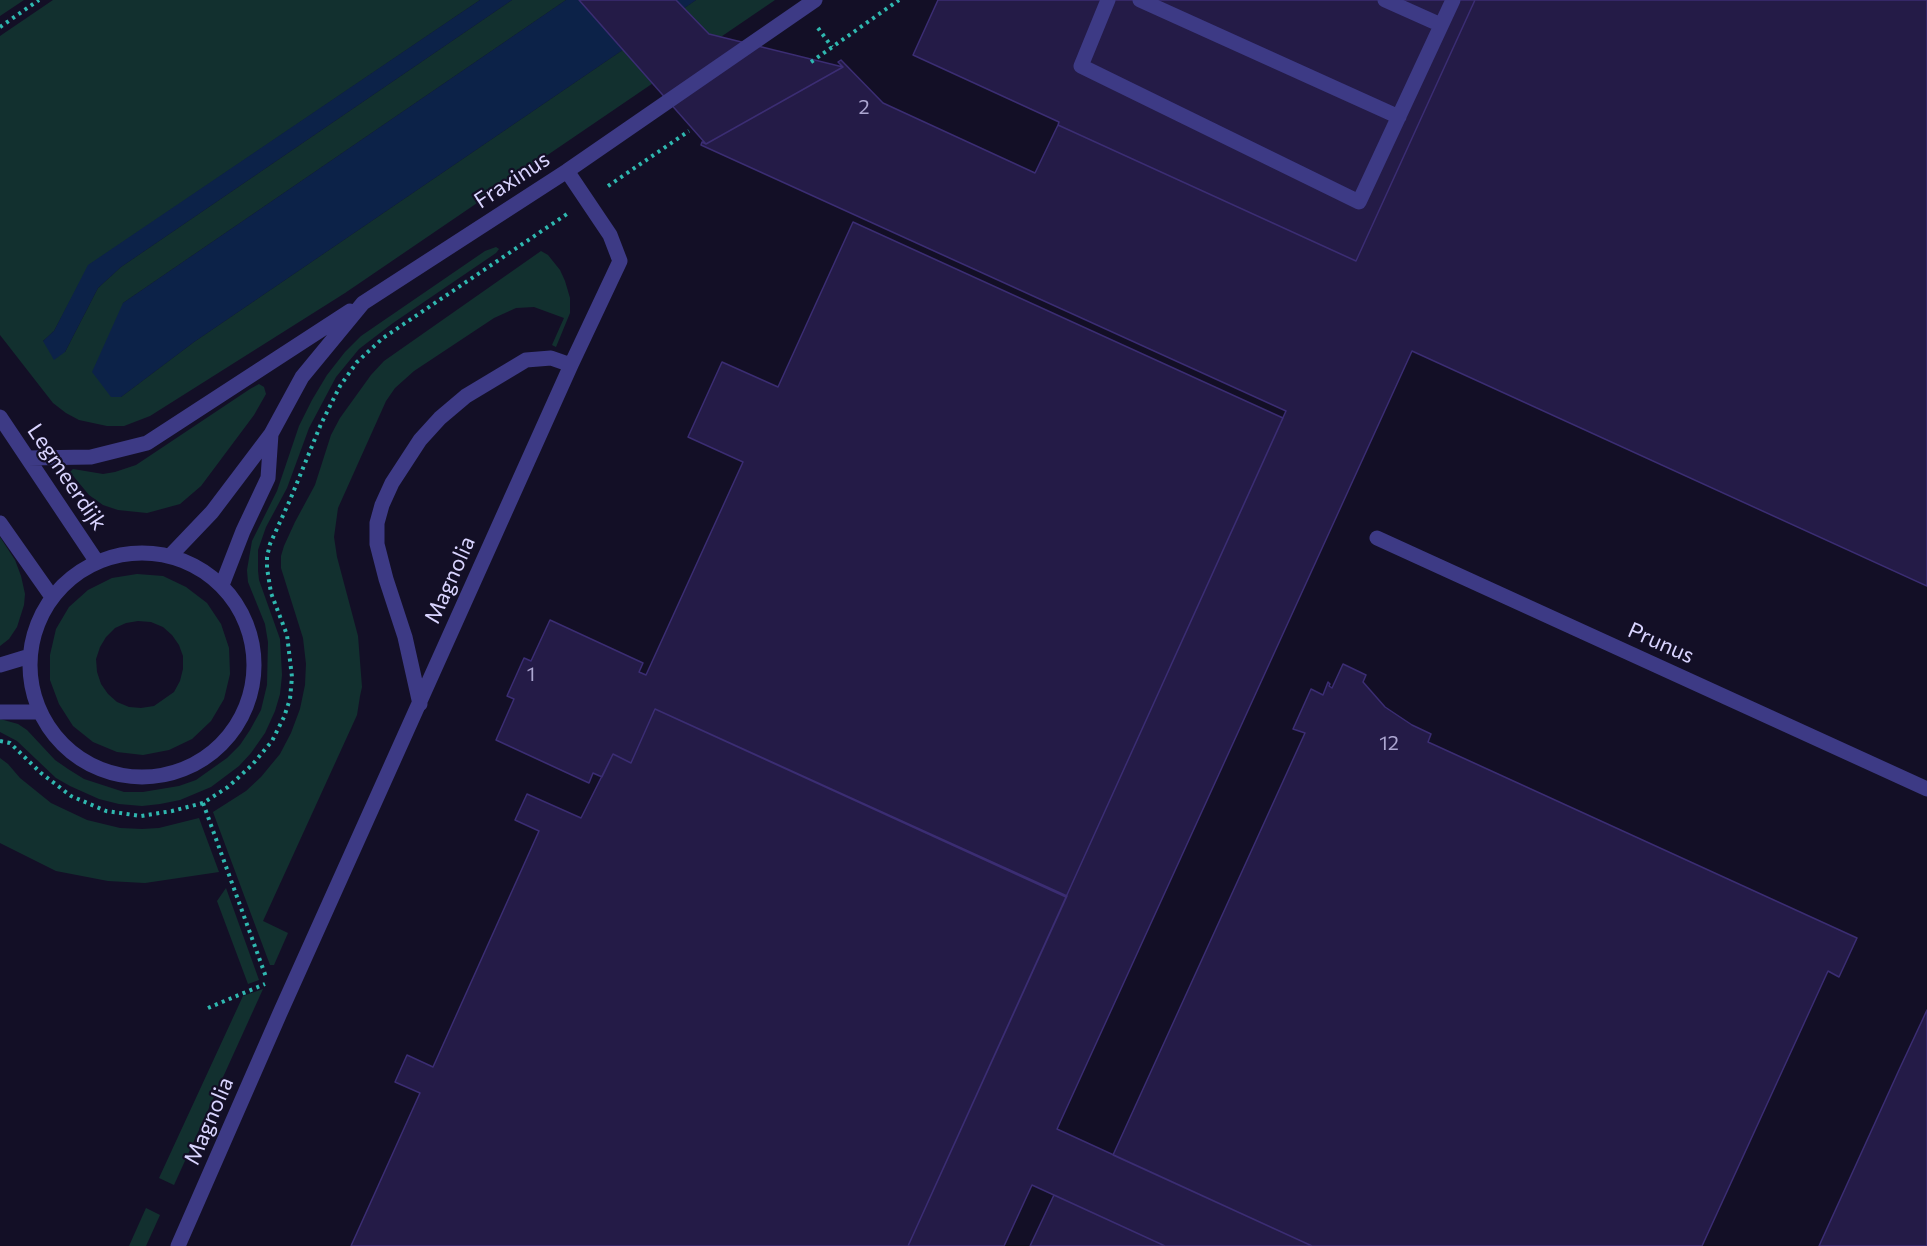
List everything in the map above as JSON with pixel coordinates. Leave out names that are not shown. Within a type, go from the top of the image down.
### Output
[{"type":"street","name":"Fraxinus","points":[[170,556],[212,512],[271,434],[302,376],[363,303],[567,171],[815,0]]},
{"type":"street","points":[[1108,0],[1081,66],[1359,202],[1453,0]]},
{"type":"street","points":[[1140,0],[1399,117]]},
{"type":"street","points":[[1385,0],[1441,25]]},
{"type":"street","name":"Magnolia","points":[[178,1246],[280,1013],[571,365],[620,261],[610,234],[567,171]]},
{"type":"street","points":[[28,458],[91,457],[147,443],[363,303]]},
{"type":"street","points":[[420,704],[405,637],[377,544],[377,523],[382,505],[392,483],[420,440],[440,418],[466,396],[526,360],[551,358],[571,365]]},
{"type":"street","name":"Legmeerdijk","points":[[0,417],[97,562]]},
{"type":"street","name":"Fraxinus","points":[[222,585],[243,531],[268,478],[271,434]]},
{"type":"street","points":[[0,523],[52,597]]},
{"type":"street","name":"Prunus","points":[[1377,538],[1927,789]]},
{"type":"street","points":[[133,553],[170,556],[198,567],[222,585],[242,612],[253,642],[255,675],[247,707],[231,735],[207,758],[177,772],[145,778],[113,774],[82,761],[58,740],[40,712],[31,685],[30,656],[37,625],[52,597],[72,577],[97,562],[133,553]]},
{"type":"street","points":[[0,665],[30,656]]},
{"type":"street","points":[[0,712],[40,712]]},
{"type":"path","points":[[0,27],[39,0]]},
{"type":"path","points":[[811,62],[899,0]]},
{"type":"path","points":[[0,741],[9,743],[41,774],[71,796],[106,811],[141,816],[172,811],[203,803],[228,788],[273,741],[290,699],[292,677],[287,635],[271,593],[267,557],[270,544],[321,424],[340,386],[357,362],[383,338],[689,131]]},
{"type":"path","points":[[203,803],[268,982],[208,1008]]},
{"type":"green space","points":[[0,0],[24,0],[0,16]]},
{"type":"green space","points":[[53,0],[480,0],[89,265],[54,331],[43,341],[65,352],[98,288],[121,267],[512,0],[566,0],[123,303],[121,397],[194,342],[696,0],[775,0],[345,293],[150,416],[124,426],[107,426],[79,420],[53,403],[0,335],[0,36]]},
{"type":"green space","points":[[496,247],[499,249],[496,253],[359,349],[336,377],[309,428],[287,488],[266,527],[258,550],[259,580],[280,639],[282,675],[280,694],[265,733],[239,766],[211,787],[180,800],[142,806],[119,804],[99,799],[56,778],[17,741],[0,732],[0,719],[18,724],[27,730],[55,760],[68,769],[84,779],[124,792],[143,792],[179,786],[196,780],[227,758],[240,745],[261,710],[267,685],[268,642],[265,624],[248,582],[247,570],[252,541],[277,491],[299,426],[312,400],[327,375],[361,336],[485,251]]},
{"type":"green space","points":[[541,251],[548,255],[560,270],[570,298],[570,313],[556,347],[552,345],[564,318],[534,307],[516,308],[494,318],[414,371],[395,388],[386,401],[338,508],[334,537],[358,636],[362,687],[357,715],[263,921],[288,933],[274,965],[270,965],[213,812],[246,791],[261,777],[280,754],[300,709],[306,664],[303,638],[281,568],[284,546],[315,485],[331,435],[340,418],[371,375],[384,361]]},
{"type":"green space","points":[[259,384],[264,387],[266,394],[254,415],[201,486],[180,504],[147,513],[118,510],[103,505],[89,495],[70,472],[73,469],[103,474],[136,465]]},
{"type":"green space","points":[[0,537],[15,560],[25,594],[17,627],[9,639],[0,646]]},
{"type":"green space","points":[[137,574],[163,576],[186,587],[207,603],[221,624],[229,648],[230,674],[224,699],[211,721],[192,739],[169,750],[143,755],[117,752],[93,742],[73,726],[59,704],[50,680],[50,655],[56,629],[69,607],[88,590],[112,578]],"holes":[[[151,622],[163,627],[179,645],[183,656],[180,681],[174,692],[154,706],[129,707],[117,702],[101,684],[96,659],[106,637],[115,628],[126,623]]]},
{"type":"green space","points":[[0,758],[51,803],[87,820],[120,828],[142,829],[159,828],[199,818],[219,872],[145,883],[108,881],[56,871],[0,843]]},
{"type":"green space","points":[[226,888],[259,980],[248,984],[217,901]]},
{"type":"green space","points":[[263,989],[174,1185],[159,1178],[243,996]]},
{"type":"green space","points":[[146,1208],[160,1215],[146,1246],[129,1246]]},
{"type":"water","points":[[480,0],[512,0],[121,267],[98,288],[65,352],[54,360],[43,341],[54,331],[88,265]]},
{"type":"water","points":[[566,0],[696,0],[194,342],[121,397],[111,397],[92,372],[123,303]]},
{"type":"building","points":[[579,0],[676,0],[709,34],[843,67],[706,144]]},
{"type":"building","points":[[938,0],[1475,0],[1356,261],[1058,125],[1059,122],[913,55]]},
{"type":"building","points":[[1475,0],[1927,0],[1927,586],[1412,351],[1057,1129],[1312,1246],[1165,1246],[1032,1185],[1004,1246],[908,1246],[1286,411],[701,145],[702,142],[706,144],[843,67],[838,62],[841,60],[883,103],[1035,173],[1058,125],[1356,261]]},
{"type":"building","points":[[853,222],[1283,418],[1066,897],[655,709],[631,763],[613,754],[602,777],[593,773],[589,783],[496,740],[514,699],[507,696],[524,658],[531,661],[550,620],[643,663],[639,672],[646,675],[743,462],[688,437],[722,362],[778,387]]},
{"type":"building","points":[[1343,664],[1366,675],[1363,682],[1385,707],[1412,725],[1431,734],[1428,742],[1857,938],[1839,977],[1828,971],[1702,1246],[1312,1246],[1113,1155],[1305,733],[1293,729],[1311,689],[1323,695],[1328,682],[1332,688]]},
{"type":"building","points":[[655,709],[1067,896],[908,1246],[351,1246],[420,1093],[395,1082],[407,1055],[433,1067],[539,831],[515,820],[527,794],[581,818],[613,754],[631,763]]},
{"type":"building","points":[[1927,1010],[1927,1246],[1819,1246],[1899,1070]]},
{"type":"building","points":[[1054,1195],[1165,1246],[1030,1246]]}]
